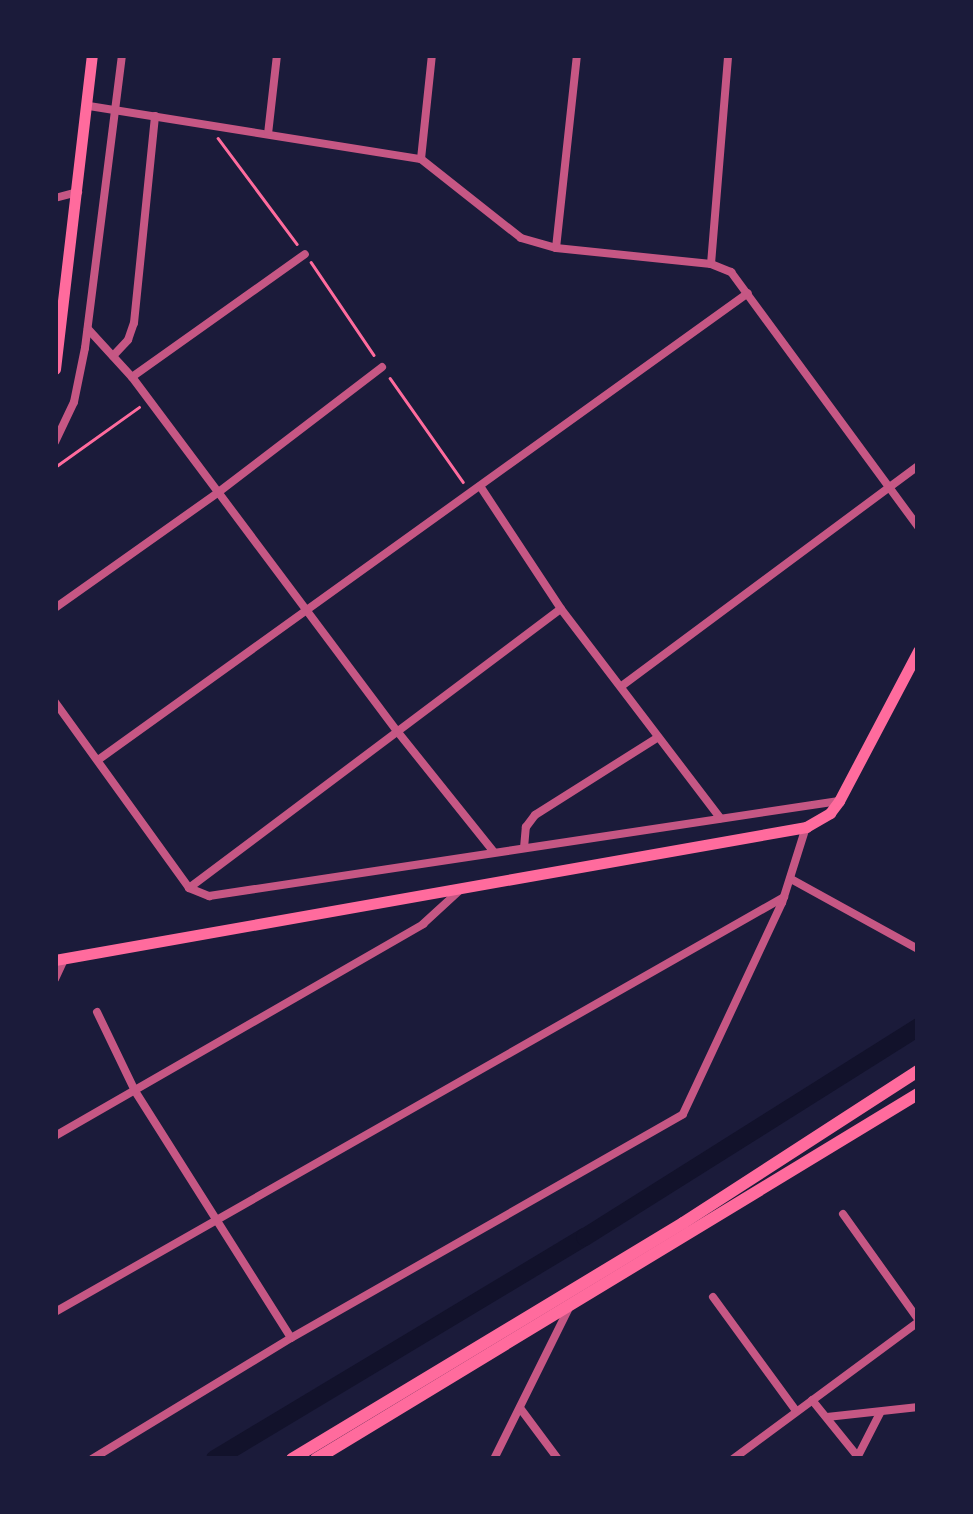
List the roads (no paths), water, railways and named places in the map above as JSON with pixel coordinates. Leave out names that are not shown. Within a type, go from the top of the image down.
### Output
[{"type":"main road","points":[[55,369],[92,55]]},
{"type":"main road","points":[[60,959],[806,827],[830,813],[840,801],[918,651]]},
{"type":"main road","points":[[292,1459],[683,1223],[918,1071]]},
{"type":"main road","points":[[316,1459],[918,1094]]},
{"type":"street","points":[[55,442],[74,402],[88,329],[122,55]]},
{"type":"street","points":[[268,134],[276,55]]},
{"type":"street","points":[[421,159],[432,55]]},
{"type":"street","points":[[556,248],[576,55]]},
{"type":"street","points":[[711,264],[728,55]]},
{"type":"street","points":[[89,106],[421,159],[520,238],[556,248],[711,264],[731,272],[918,527]]},
{"type":"street","points":[[113,356],[128,340],[134,323],[155,116]]},
{"type":"street","points":[[55,198],[78,192]]},
{"type":"street","points":[[132,376],[305,254]]},
{"type":"street","points":[[98,760],[748,293]]},
{"type":"street","points":[[88,329],[132,376],[309,608],[397,731],[494,852]]},
{"type":"street","points":[[55,608],[220,491],[382,367]]},
{"type":"street","points":[[623,686],[918,466]]},
{"type":"street","points":[[480,486],[561,609],[720,818]]},
{"type":"street","points":[[189,888],[561,609]]},
{"type":"street","points":[[55,702],[189,888],[209,896],[840,801]]},
{"type":"street","points":[[524,848],[526,827],[534,816],[657,738]]},
{"type":"street","points":[[92,1459],[292,1338],[683,1114],[784,898],[806,827]]},
{"type":"street","points":[[791,879],[918,948]]},
{"type":"street","points":[[55,1136],[423,924],[459,891]]},
{"type":"street","points":[[55,1312],[784,898]]},
{"type":"street","points":[[55,979],[60,959]]},
{"type":"street","points":[[96,1012],[134,1091],[292,1338]]},
{"type":"street","points":[[733,1459],[918,1321],[843,1214]]},
{"type":"street","points":[[713,1297],[796,1411]]},
{"type":"street","points":[[494,1459],[571,1304]]},
{"type":"street","points":[[812,1400],[858,1458],[880,1413]]},
{"type":"street","points":[[827,1416],[918,1407]]},
{"type":"street","points":[[520,1408],[558,1459]]},
{"type":"waterway","points":[[215,1459],[585,1237],[918,1027]]}]
